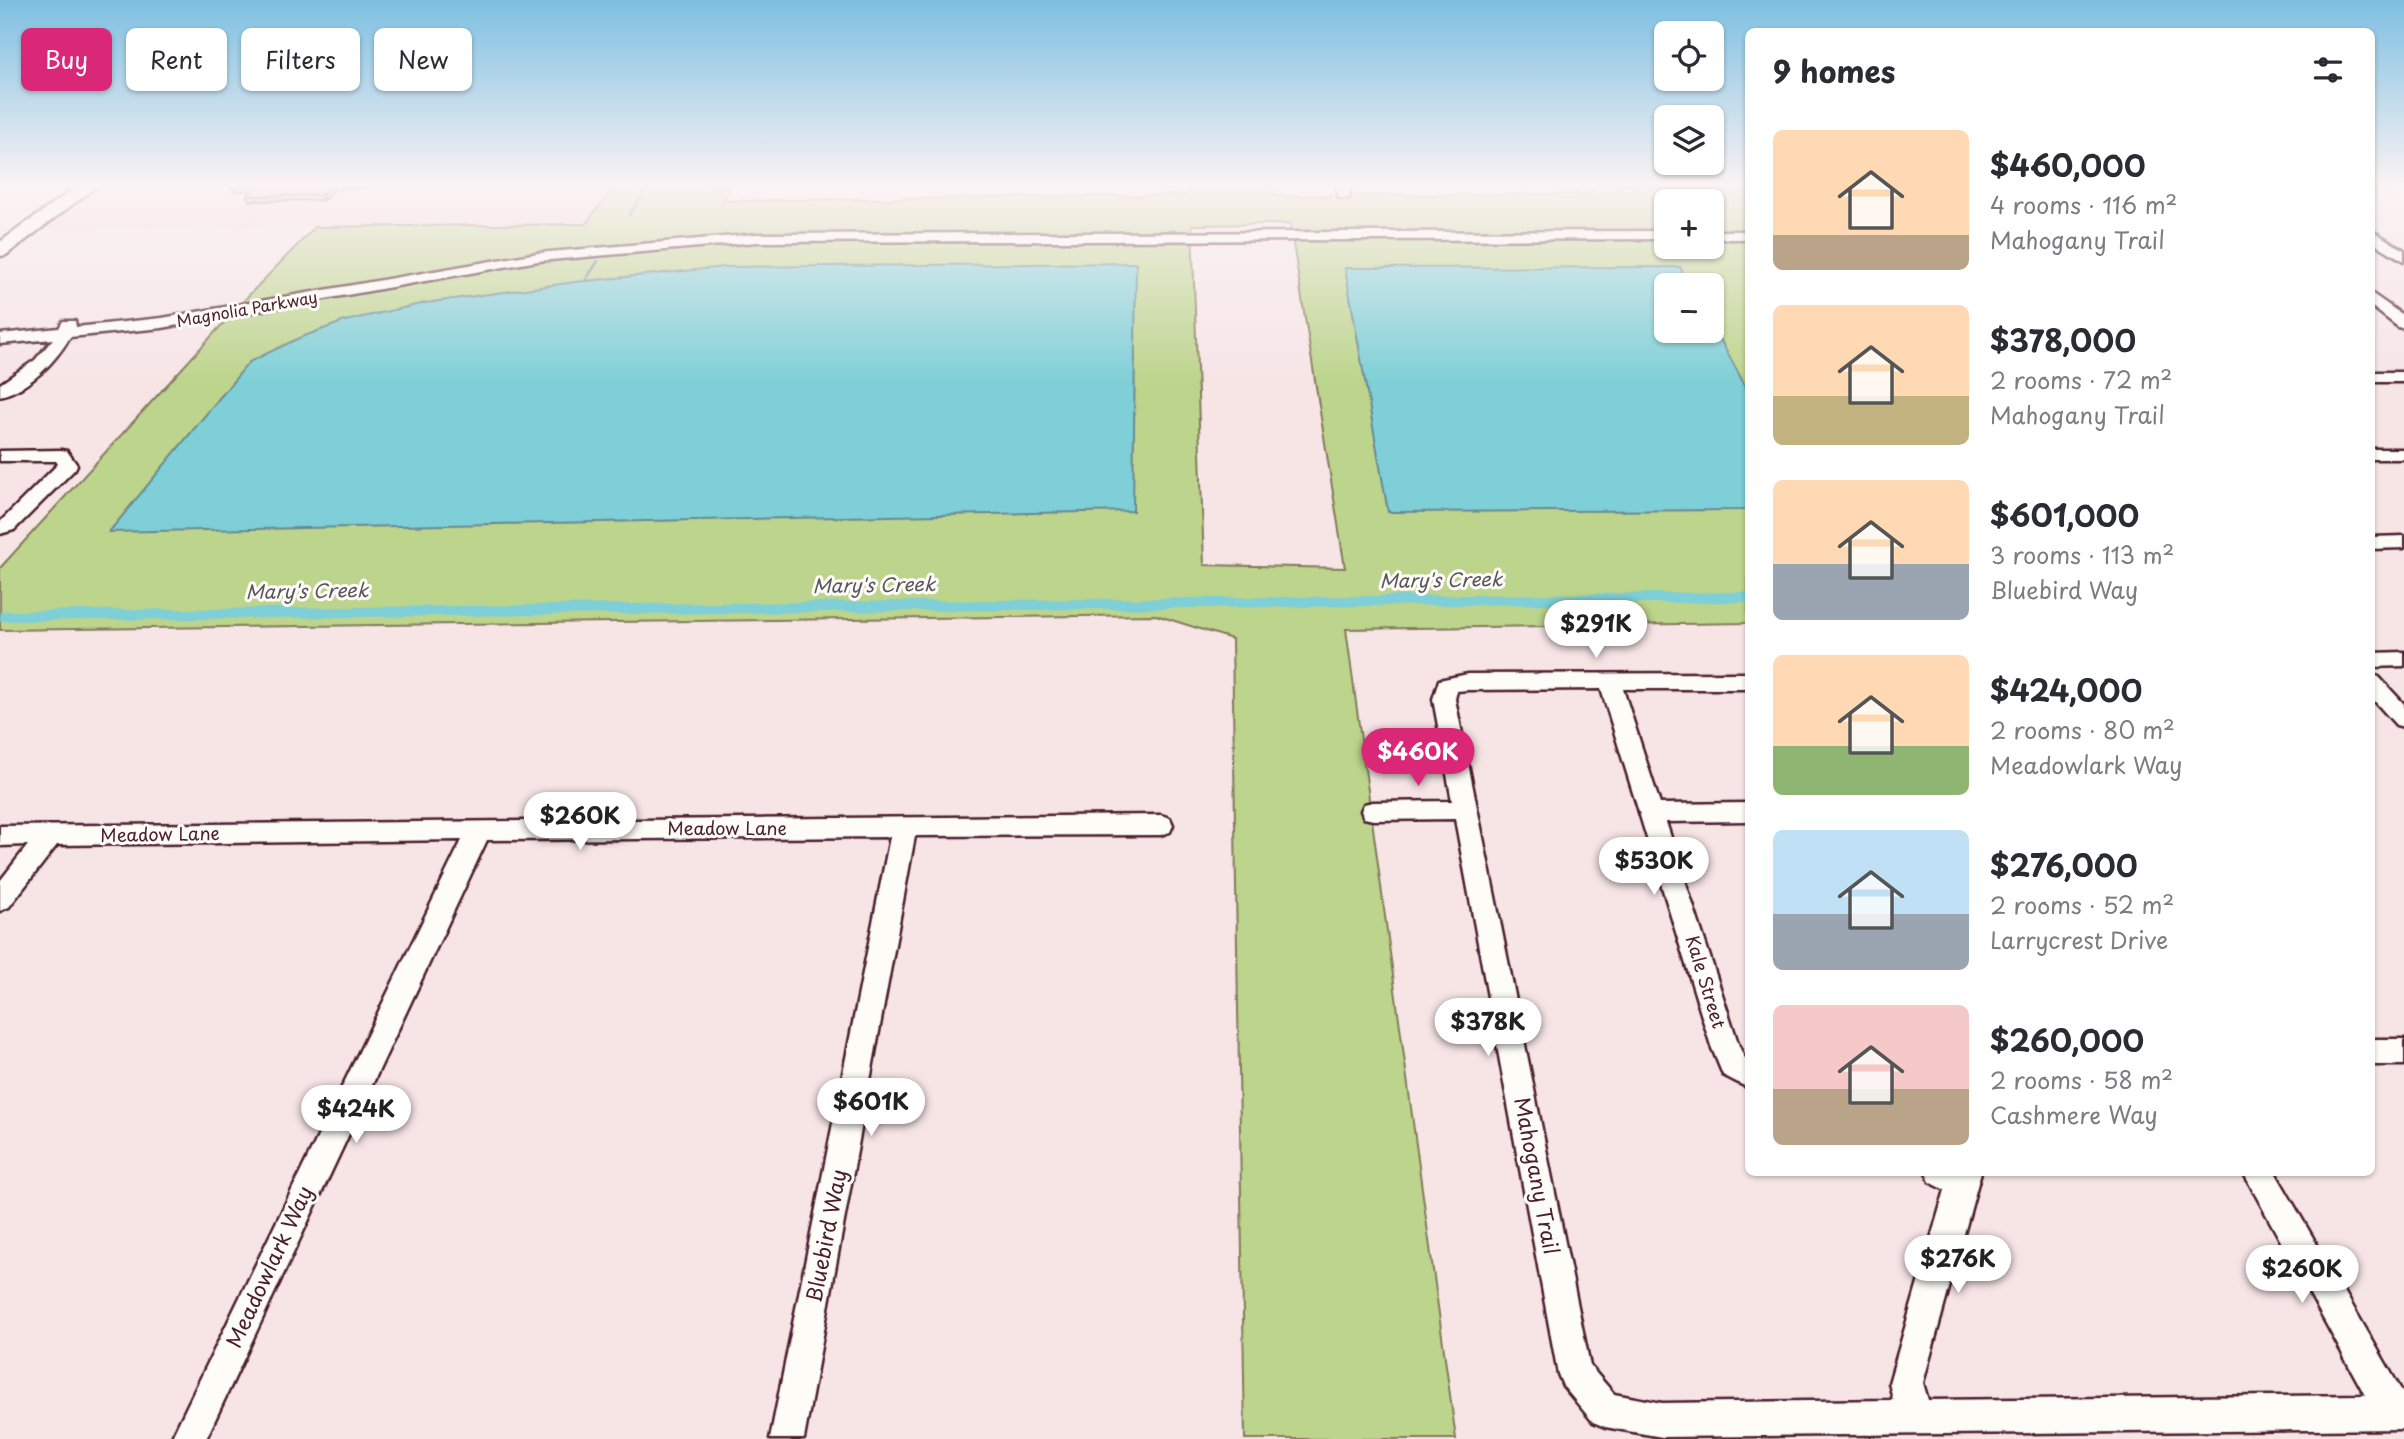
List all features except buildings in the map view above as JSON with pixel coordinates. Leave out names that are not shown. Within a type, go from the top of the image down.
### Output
[{"type":"street","name":"Magnolia Parkway","points":[[0,330],[162,323],[282,304],[510,258],[603,250]]},
{"type":"street","points":[[2379,311],[2404,324]]},
{"type":"street","name":"Magnolia Parkway","points":[[0,339],[67,329]]},
{"type":"street","points":[[0,391],[36,370],[50,357],[67,329]]},
{"type":"street","points":[[2375,377],[2404,377]]},
{"type":"street","points":[[2375,454],[2404,454]]},
{"type":"street","points":[[0,456],[61,455],[68,465],[7,526],[0,528]]},
{"type":"street","points":[[2375,542],[2404,542]]},
{"type":"street","points":[[2375,660],[2404,659]]},
{"type":"street","name":"Kale Street","points":[[1609,681],[1725,1046],[1733,1066],[1745,1073]]},
{"type":"street","points":[[1447,685],[1468,682],[1745,681]]},
{"type":"street","name":"Mahogany Trail","points":[[1447,685],[1444,699],[1575,1374],[1605,1410]]},
{"type":"street","points":[[2375,686],[2404,719]]},
{"type":"street","points":[[1373,811],[1465,810]]},
{"type":"street","points":[[1651,813],[1745,812]]},
{"type":"street","name":"Meadow Lane","points":[[0,836],[1161,825]]},
{"type":"street","name":"Bluebird Way","points":[[788,1439],[904,827]]},
{"type":"street","name":"Meadowlark Way","points":[[188,1439],[479,830]]},
{"type":"street","points":[[0,900],[49,837]]},
{"type":"street","points":[[2375,1052],[2404,1052]]},
{"type":"street","points":[[1915,1417],[1906,1383],[1956,1176]]},
{"type":"street","points":[[1605,1410],[1662,1420],[2398,1412],[2260,1176]]},
{"type":"green space","points":[[293,250],[1193,250],[1204,565],[1345,568],[1294,250],[1654,250],[1654,259],[1724,259],[1724,250],[1745,250],[1745,623],[1346,629],[1456,1439],[1245,1439],[1232,639],[1156,615],[0,630],[0,568]]},
{"type":"water","points":[[1136,263],[1133,511],[109,532],[249,362],[299,338],[345,321],[425,303],[575,282],[725,267]]},
{"type":"water","points":[[1680,267],[1683,273],[1654,273],[1654,343],[1722,343],[1745,385],[1745,510],[1388,512],[1345,268]]},
{"type":"waterway","points":[[585,281],[598,261]]},
{"type":"waterway","name":"Mary's Creek","points":[[0,616],[1745,597]]}]
